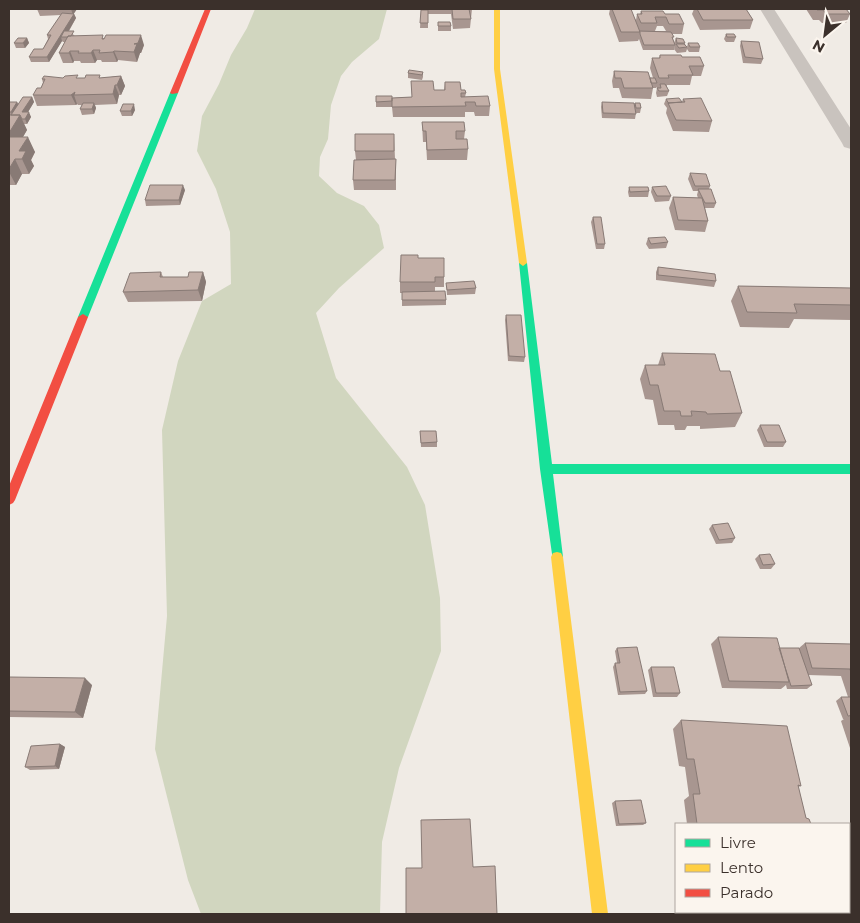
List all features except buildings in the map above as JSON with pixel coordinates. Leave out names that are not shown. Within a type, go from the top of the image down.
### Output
[{"type":"street","points":[[9,500],[14,473],[208,9]]},
{"type":"street","points":[[497,9],[497,69],[526,287],[600,914]]},
{"type":"street","points":[[767,9],[851,143]]},
{"type":"street","points":[[546,469],[851,469]]},
{"type":"green space","points":[[255,9],[387,9],[379,39],[352,62],[341,76],[331,105],[328,139],[320,157],[319,176],[337,193],[364,206],[379,225],[384,248],[339,288],[316,313],[336,378],[407,467],[425,505],[440,598],[441,651],[399,768],[382,842],[380,914],[201,914],[188,880],[155,749],[167,616],[162,430],[178,361],[202,301],[231,284],[230,232],[216,189],[197,151],[202,116]]},
{"type":"traffic: fast","points":[[83,317],[174,93]]},
{"type":"traffic: fast","points":[[523,263],[557,557]]},
{"type":"traffic: fast","points":[[546,469],[851,469]]},
{"type":"traffic: slow","points":[[497,9],[497,69],[523,263]]},
{"type":"traffic: slow","points":[[557,557],[600,914]]},
{"type":"traffic: jam","points":[[174,93],[208,9]]},
{"type":"traffic: jam","points":[[9,500],[83,317]]}]
